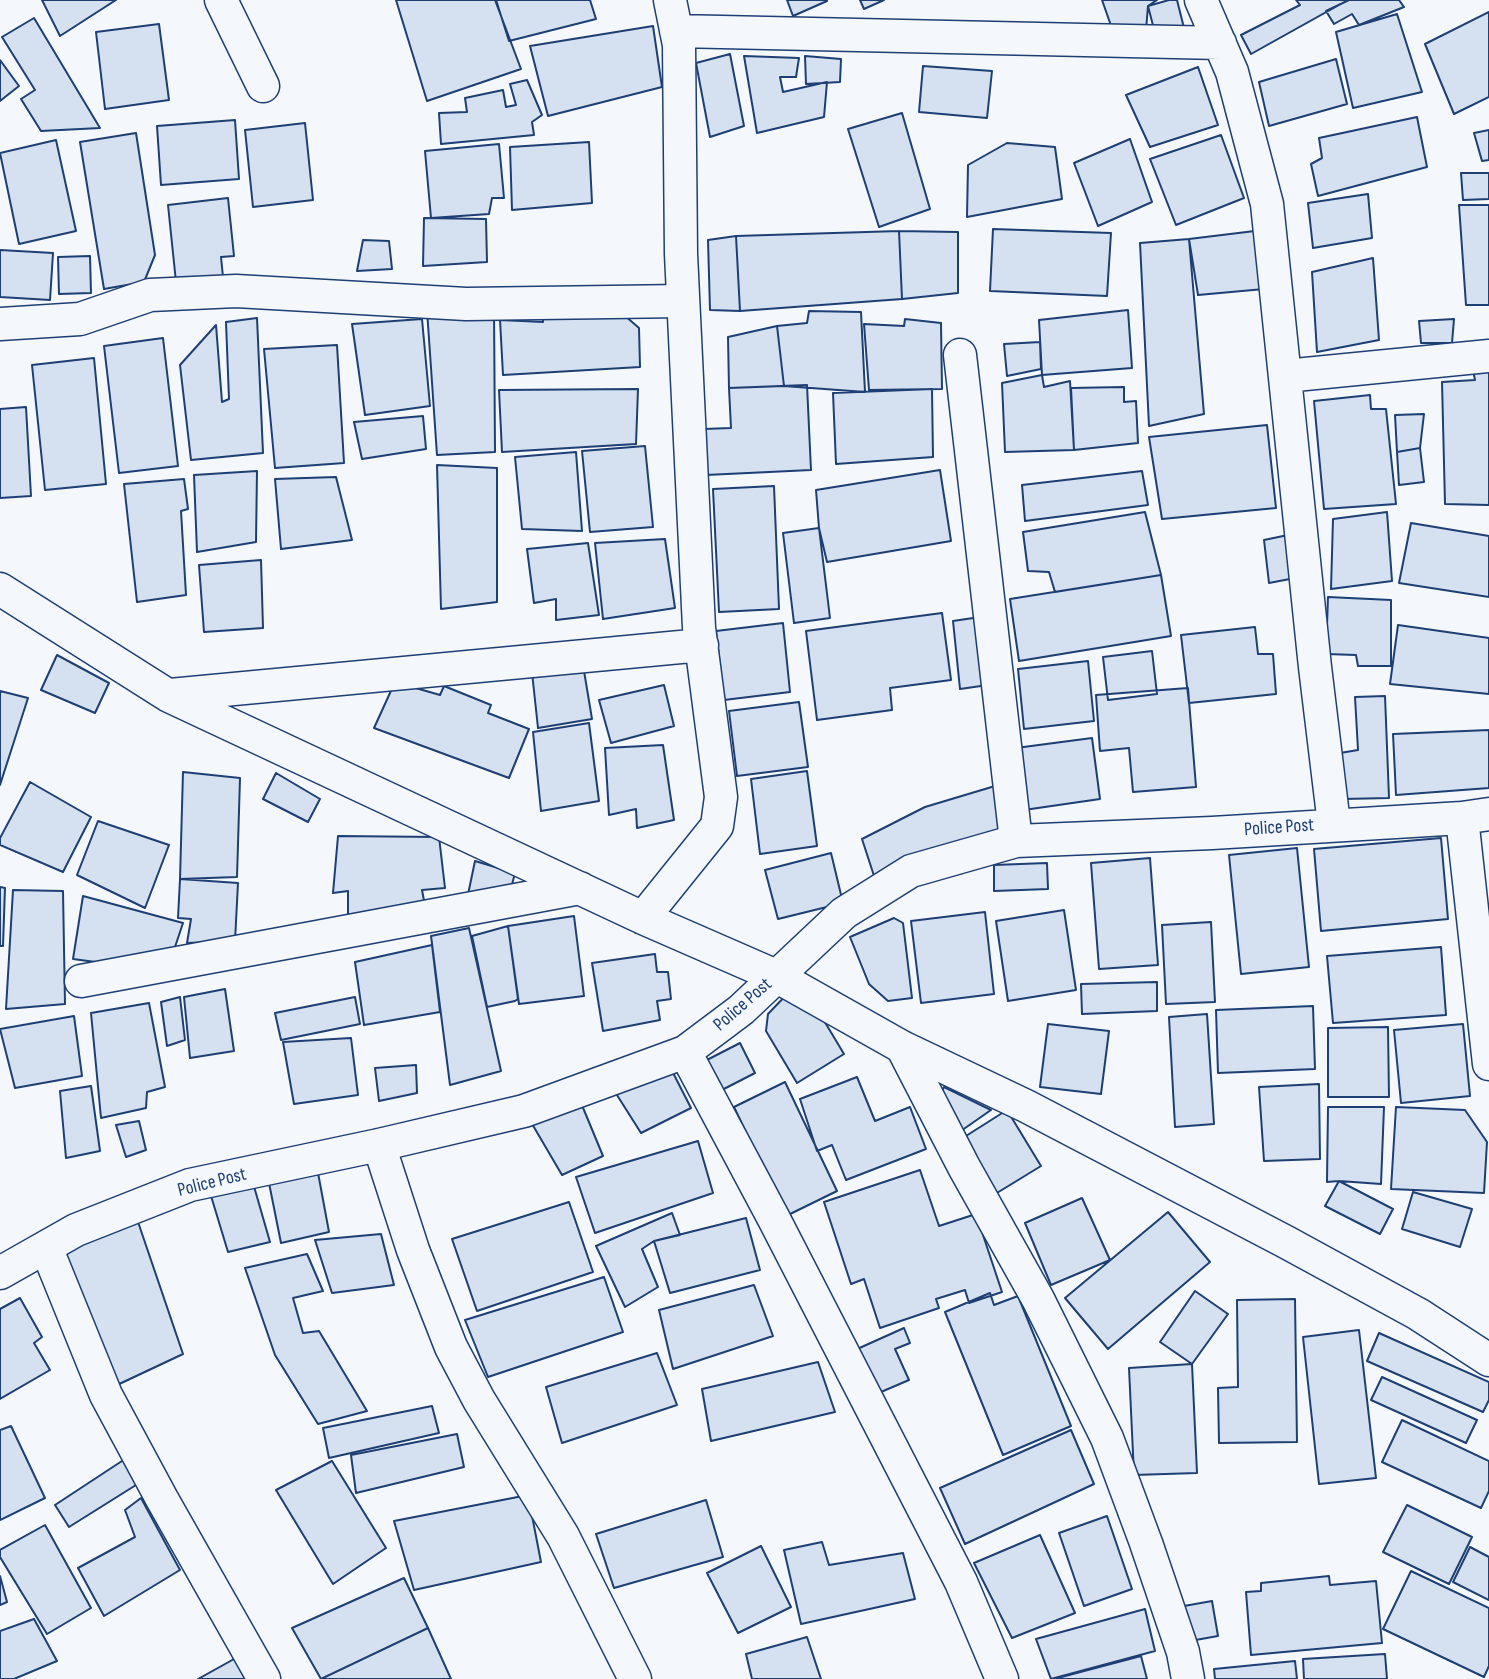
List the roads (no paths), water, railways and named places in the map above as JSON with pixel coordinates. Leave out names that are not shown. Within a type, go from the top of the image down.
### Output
[{"type":"street","points":[[221,0],[263,86]]},
{"type":"street","points":[[643,918],[717,826],[721,797],[699,628],[681,254],[678,46],[670,0]]},
{"type":"street","points":[[1201,0],[1232,72],[1266,204],[1334,824]]},
{"type":"street","points":[[676,31],[1220,43]]},
{"type":"street","points":[[0,324],[80,319],[150,295],[236,290],[466,304],[683,301]]},
{"type":"street","points":[[960,355],[1016,841]]},
{"type":"street","points":[[1285,376],[1489,356]]},
{"type":"street","points":[[0,589],[169,696],[643,918],[776,976],[902,1047],[1026,1106],[1286,1242],[1418,1314],[1489,1360]]},
{"type":"street","points":[[169,696],[702,645]]},
{"type":"street","points":[[1475,816],[1489,1064]]},
{"type":"street","name":"Police Post","points":[[0,1273],[76,1230],[190,1185],[524,1111],[685,1052],[741,1010],[844,913],[911,872],[1016,841],[1212,833],[1475,816]]},
{"type":"street","points":[[81,981],[580,888]]},
{"type":"street","points":[[902,1047],[964,1167],[1038,1299],[1107,1438],[1179,1640],[1188,1679]]},
{"type":"street","points":[[685,1052],[961,1582],[1002,1679]]},
{"type":"street","points":[[379,1145],[413,1250],[451,1347],[479,1400],[563,1536],[635,1679]]},
{"type":"street","points":[[46,1247],[106,1395],[264,1679]]}]
